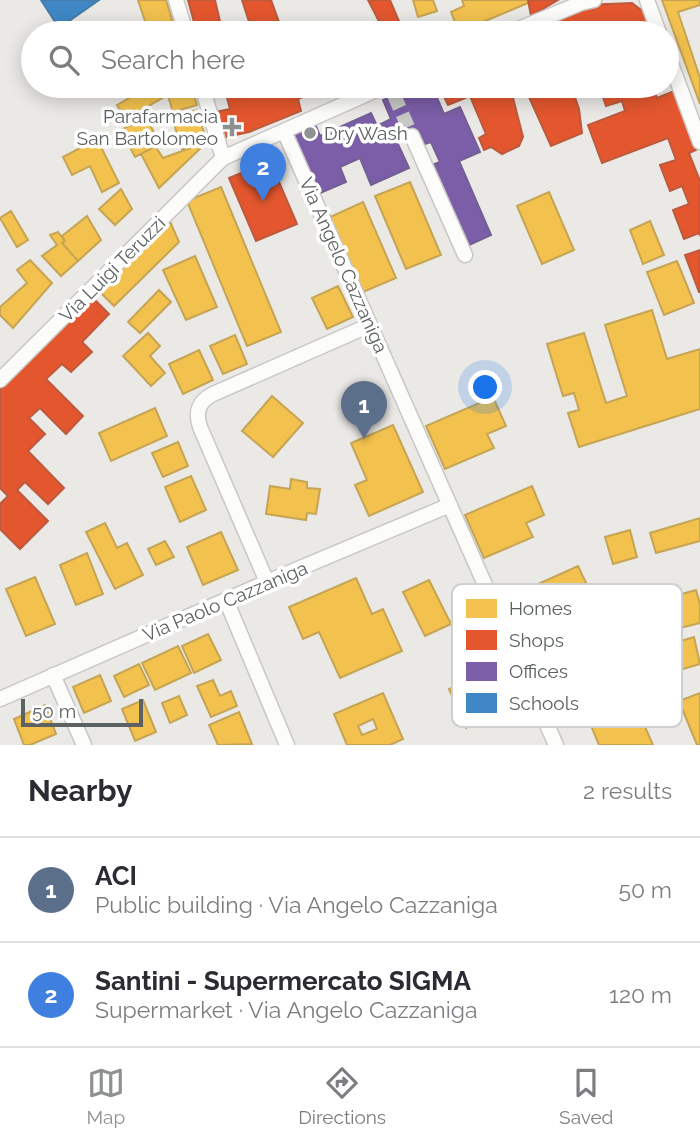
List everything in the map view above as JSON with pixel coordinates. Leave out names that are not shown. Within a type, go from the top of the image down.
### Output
[{"type":"street","points":[[176,0],[182,21]]},
{"type":"street","points":[[538,21],[594,0]]},
{"type":"street","points":[[647,0],[655,21]]},
{"type":"street","points":[[679,85],[700,142]]},
{"type":"street","points":[[206,98],[223,158],[367,98]]},
{"type":"street","name":"Via Angelo Cazzaniga","points":[[284,131],[485,584]]},
{"type":"street","points":[[412,136],[465,255]]},
{"type":"street","name":"Via Luigi Teruzzi","points":[[0,380],[223,158]]},
{"type":"street","points":[[267,582],[200,427],[198,408],[213,394],[370,325]]},
{"type":"street","name":"Via Paolo Cazzaniga","points":[[0,699],[450,505]]},
{"type":"street","points":[[226,600],[287,745]]},
{"type":"street","points":[[53,675],[83,745]]},
{"type":"street","name":"Via Angelo Cazzaniga","points":[[548,727],[556,745]]},
{"type":"building: Homes","points":[[138,0],[166,0],[172,21],[145,21]]},
{"type":"building: Homes","points":[[413,0],[433,0],[437,11],[418,17]]},
{"type":"building: Homes","points":[[462,0],[528,0],[528,3],[485,21],[455,21],[451,12],[464,6]]},
{"type":"building: Homes","points":[[662,0],[700,0],[700,5],[678,12],[700,78],[700,104],[679,47],[679,21],[670,21]]},
{"type":"building: Homes","points":[[129,98],[162,98],[126,119],[117,105]]},
{"type":"building: Homes","points":[[169,98],[195,98],[197,105],[173,112]]},
{"type":"building: Homes","points":[[197,110],[207,142],[182,149],[172,118]]},
{"type":"building: Homes","points":[[146,117],[160,144],[135,157],[121,130]]},
{"type":"building: Homes","points":[[97,139],[119,183],[102,192],[90,166],[72,175],[63,157]]},
{"type":"building: Homes","points":[[207,142],[159,188],[141,154],[155,146],[163,158]]},
{"type":"building: Homes","points":[[410,182],[441,255],[406,269],[375,196]]},
{"type":"building: Homes","points":[[221,187],[281,332],[247,346],[187,201]]},
{"type":"building: Homes","points":[[121,189],[132,209],[115,225],[99,209]]},
{"type":"building: Homes","points":[[549,192],[574,250],[542,264],[517,206]]},
{"type":"building: Homes","points":[[363,202],[396,278],[363,292],[330,217]]},
{"type":"building: Homes","points":[[11,211],[28,240],[17,247],[0,218]]},
{"type":"building: Homes","points":[[87,216],[101,240],[78,261],[62,243],[65,241],[62,236]]},
{"type":"building: Homes","points":[[168,217],[179,242],[114,306],[96,288]]},
{"type":"building: Homes","points":[[650,221],[664,255],[643,264],[630,230]]},
{"type":"building: Homes","points":[[58,232],[65,241],[62,243],[78,261],[61,276],[42,256],[57,245],[50,235]]},
{"type":"building: Homes","points":[[195,256],[217,307],[186,320],[163,270]]},
{"type":"building: Homes","points":[[30,260],[52,283],[13,328],[0,315],[0,307],[27,283],[17,270]]},
{"type":"building: Homes","points":[[677,261],[694,303],[664,315],[647,272]]},
{"type":"building: Homes","points":[[338,286],[353,317],[327,329],[312,298]]},
{"type":"building: Homes","points":[[159,290],[171,302],[140,333],[128,322]]},
{"type":"building: Homes","points":[[652,310],[667,359],[700,349],[700,409],[579,447],[568,413],[579,410],[574,393],[563,396],[547,344],[584,333],[606,403],[627,396],[605,325]]},
{"type":"building: Homes","points":[[148,333],[160,346],[150,356],[165,373],[151,386],[123,356]]},
{"type":"building: Homes","points":[[235,335],[247,364],[223,374],[210,346]]},
{"type":"building: Homes","points":[[199,350],[213,380],[183,394],[169,364]]},
{"type":"building: Homes","points":[[272,396],[303,423],[273,457],[242,431]]},
{"type":"building: Homes","points":[[493,397],[506,426],[487,434],[494,448],[445,469],[426,426]]},
{"type":"building: Homes","points":[[155,408],[167,436],[111,461],[99,433]]},
{"type":"building: Homes","points":[[393,425],[423,492],[369,516],[355,485],[367,480],[351,443]]},
{"type":"building: Homes","points":[[178,442],[188,466],[163,477],[152,453]]},
{"type":"building: Homes","points":[[191,476],[206,510],[180,522],[165,487]]},
{"type":"building: Homes","points":[[291,479],[307,482],[307,488],[320,489],[316,514],[307,513],[306,520],[266,514],[270,486],[290,489]]},
{"type":"building: Homes","points":[[532,486],[544,515],[526,523],[533,537],[484,558],[465,515]]},
{"type":"building: Homes","points":[[700,518],[700,541],[656,553],[650,533]]},
{"type":"building: Homes","points":[[105,523],[117,548],[127,543],[143,575],[115,589],[86,532]]},
{"type":"building: Homes","points":[[630,530],[637,557],[613,564],[605,537]]},
{"type":"building: Homes","points":[[221,532],[238,570],[203,585],[187,547]]},
{"type":"building: Homes","points":[[165,541],[174,557],[156,565],[148,549]]},
{"type":"building: Homes","points":[[87,553],[103,594],[76,605],[60,565]]},
{"type":"building: Homes","points":[[578,566],[587,584],[538,584]]},
{"type":"building: Homes","points":[[35,577],[55,624],[26,636],[6,589]]},
{"type":"building: Homes","points":[[356,578],[372,614],[383,609],[402,651],[340,678],[319,632],[303,639],[289,607]]},
{"type":"building: Homes","points":[[429,580],[451,624],[425,636],[403,592]]},
{"type":"building: Homes","points":[[696,590],[700,604],[700,623],[682,628],[682,594]]},
{"type":"building: Homes","points":[[208,634],[221,660],[194,673],[182,646]]},
{"type":"building: Homes","points":[[694,637],[700,664],[682,669],[682,641]]},
{"type":"building: Homes","points":[[178,646],[191,673],[155,690],[142,663]]},
{"type":"building: Homes","points":[[139,664],[149,685],[124,697],[114,676]]},
{"type":"building: Homes","points":[[100,675],[111,701],[84,713],[73,687]]},
{"type":"building: Homes","points":[[213,680],[220,696],[231,691],[237,706],[211,717],[197,686]]},
{"type":"building: Homes","points":[[383,693],[403,739],[390,745],[347,745],[334,714]],"holes":[[[373,719],[377,729],[362,735],[358,726]]]},
{"type":"building: Homes","points":[[700,693],[700,745],[697,745],[682,708],[682,700]]},
{"type":"building: Homes","points":[[179,696],[187,715],[170,723],[162,703]]},
{"type":"building: Homes","points":[[143,700],[156,732],[135,741],[122,709]]},
{"type":"building: Homes","points":[[45,705],[56,734],[24,745],[14,719]]},
{"type":"building: Homes","points":[[239,712],[252,744],[218,745],[209,725]]},
{"type":"building: Homes","points":[[592,727],[645,727],[653,745],[599,745]]},
{"type":"building: Shops","points":[[188,0],[215,0],[220,21],[194,21]]},
{"type":"building: Shops","points":[[242,0],[271,0],[279,21],[249,21]]},
{"type":"building: Shops","points":[[368,0],[390,0],[399,21],[379,21]]},
{"type":"building: Shops","points":[[528,0],[558,0],[531,16]]},
{"type":"building: Shops","points":[[632,3],[645,13],[648,21],[550,21],[583,5]]},
{"type":"building: Shops","points":[[227,98],[300,98],[298,99],[301,111],[249,132],[222,138],[215,112],[230,109]]},
{"type":"building: Shops","points":[[445,98],[465,98],[448,105]]},
{"type":"building: Shops","points":[[471,98],[513,98],[523,137],[519,146],[502,154],[491,147],[484,150],[479,138],[486,134]]},
{"type":"building: Shops","points":[[529,98],[575,98],[582,133],[551,146]]},
{"type":"building: Shops","points":[[603,98],[677,98],[696,150],[689,153],[700,181],[700,236],[699,233],[684,239],[673,210],[689,204],[682,186],[670,191],[660,165],[676,160],[668,138],[602,163],[588,125],[625,111],[622,101],[606,106]]},
{"type":"building: Shops","points":[[270,161],[297,224],[256,241],[229,178]]},
{"type":"building: Shops","points":[[700,250],[700,292],[699,292],[685,255]]},
{"type":"building: Shops","points":[[89,294],[109,314],[82,342],[92,352],[71,372],[62,364],[46,379],[83,416],[66,434],[40,408],[29,418],[45,434],[28,451],[64,488],[48,504],[25,482],[17,490],[48,521],[20,549],[0,529],[0,504],[8,496],[0,488],[0,384]]},
{"type":"building: Offices","points":[[437,98],[444,114],[460,107],[480,152],[459,161],[491,235],[465,247],[429,166],[440,162],[431,142],[425,144],[420,133],[397,142],[409,168],[371,185],[360,158],[340,167],[346,182],[318,194],[292,134],[315,124],[320,136],[371,113],[377,126],[391,119],[383,100]]},
{"type":"building: Schools","points":[[41,0],[99,0],[69,21],[54,21]]},
{"type":"tunnel","points":[[395,98],[412,136]]},
{"type":"place","name":"Parafarmacia San Bartolomeo","points":[[232,127]]},
{"type":"place","name":"Dry Wash","points":[[310,133]]},
{"type":"place","name":"Santini - Supermercato SIGMA","points":[[263,201]]},
{"type":"place","name":"ACI","points":[[364,439]]}]
